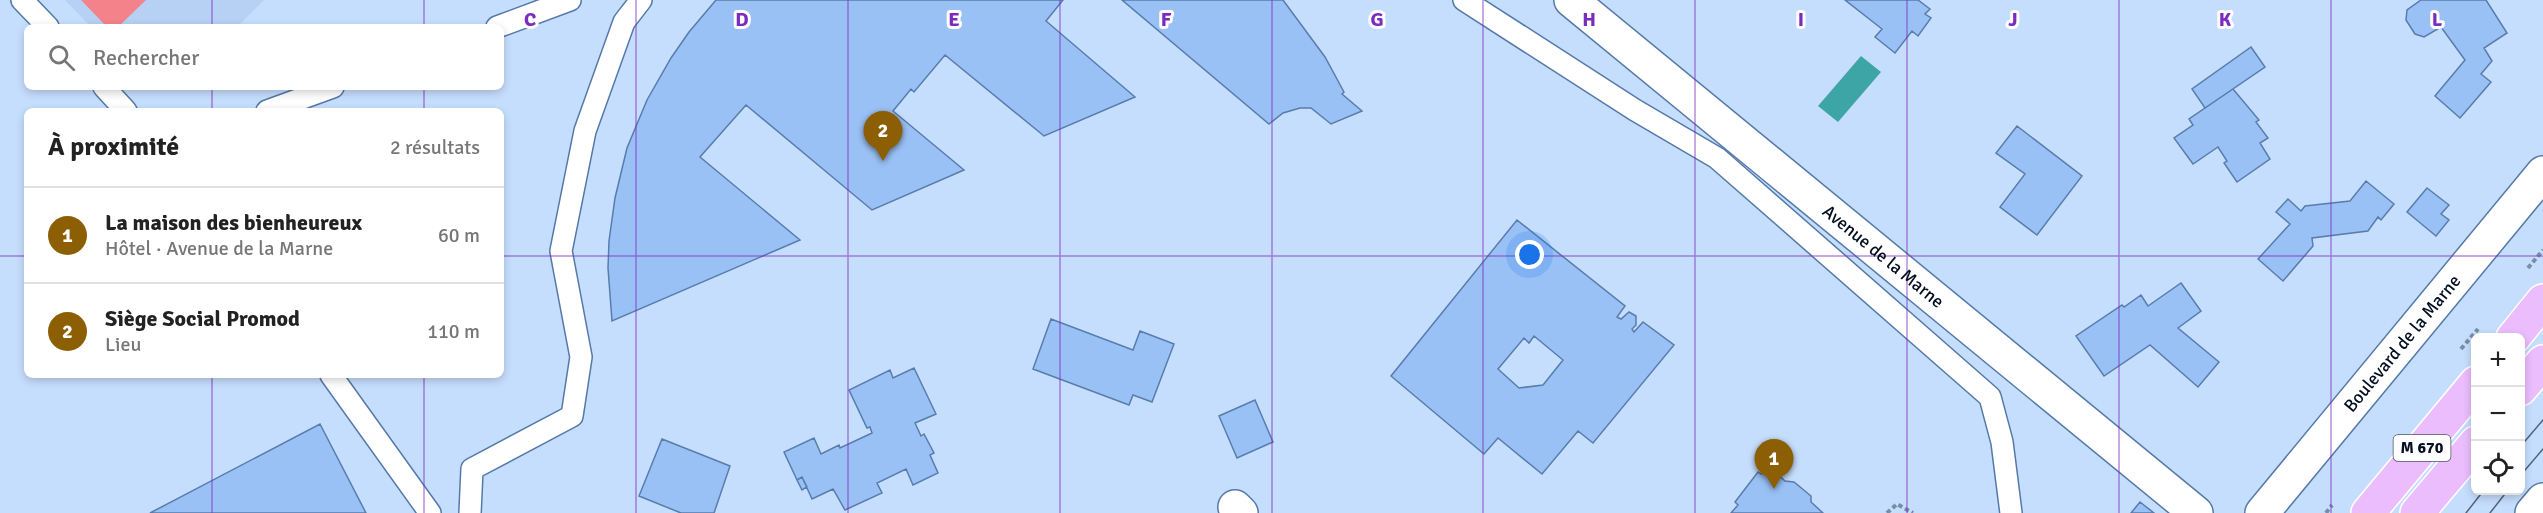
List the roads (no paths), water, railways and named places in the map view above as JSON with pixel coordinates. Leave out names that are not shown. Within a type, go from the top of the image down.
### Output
[{"type":"main road","points":[[2517,333],[2543,301]]},
{"type":"main road","points":[[2522,387],[2543,362]]},
{"type":"main road","name":"M 670","points":[[2368,513],[2471,387]]},
{"type":"main road","name":"M 670","points":[[2417,513],[2471,448]]},
{"type":"street","name":"Avenue de la Marne","points":[[1571,0],[2196,513]]},
{"type":"street","name":"Boulevard de la Marne","points":[[2262,513],[2543,173]]},
{"type":"street","points":[[2532,513],[2543,500]]},
{"type":"lane","points":[[22,0],[45,24]]},
{"type":"lane","points":[[504,24],[570,0]]},
{"type":"lane","points":[[470,513],[472,469],[572,416],[581,357],[561,251],[585,131],[624,22],[641,0]]},
{"type":"lane","points":[[1464,0],[1596,86],[1717,158],[1990,397],[2002,442],[2011,513]]},
{"type":"lane","points":[[107,90],[123,108]]},
{"type":"lane","points":[[275,108],[325,90]]},
{"type":"lane","points":[[333,378],[430,513]]},
{"type":"tram line","points":[[2525,441],[2543,420]]},
{"type":"tram line","points":[[2525,470],[2543,449]]},
{"type":"tram line","points":[[2466,513],[2480,495]]},
{"type":"tram line","points":[[2490,513],[2504,495]]},
{"type":"place","name":"Siège Social Promod","points":[[883,161]]},
{"type":"place","name":"La maison des bienheureux","points":[[1774,489]]}]
